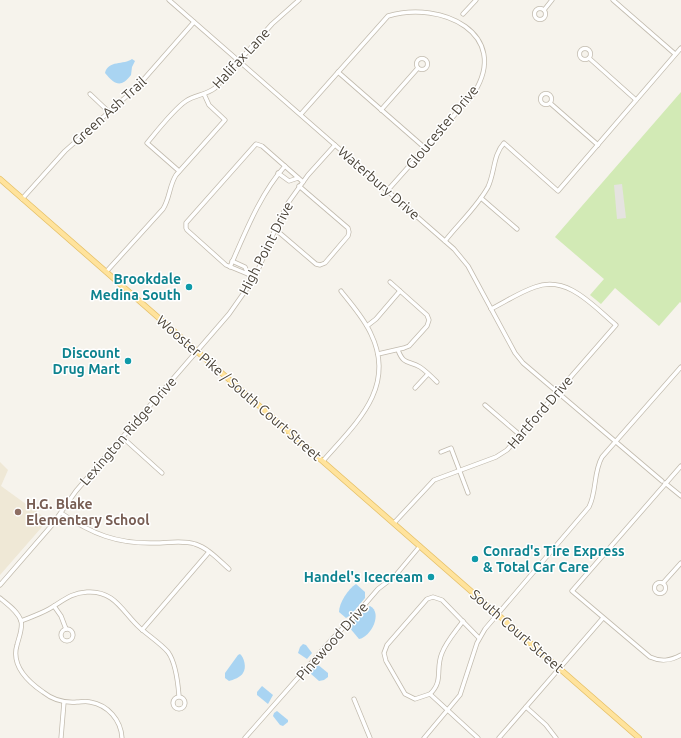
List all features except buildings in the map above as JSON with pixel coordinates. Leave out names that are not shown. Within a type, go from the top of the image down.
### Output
[{"type":"main road","name":"Wooster Pike / South Court Street","points":[[0,180],[394,524]]},
{"type":"main road","name":"South Court Street","points":[[394,524],[639,738]]},
{"type":"street","name":"Halifax Lane","points":[[179,171],[147,143],[183,102],[215,88],[272,24],[299,0]]},
{"type":"street","points":[[469,19],[462,13],[476,0]]},
{"type":"street","points":[[544,10],[552,0]]},
{"type":"street","points":[[613,0],[675,54]]},
{"type":"street","name":"Waterbury Drive","points":[[172,1],[458,254],[468,266],[519,358],[557,392],[681,496]]},
{"type":"street","points":[[300,114],[388,16],[399,8]]},
{"type":"street","name":"Green Ash Trail","points":[[22,198],[62,154],[137,87],[194,22]]},
{"type":"street","name":"Gloucester Drive","points":[[387,191],[474,93],[480,81],[484,59],[483,45],[478,32]]},
{"type":"street","points":[[444,241],[482,198],[490,180],[498,153],[504,142],[558,191],[681,48]]},
{"type":"street","points":[[589,58],[636,100]]},
{"type":"street","points":[[381,110],[418,68]]},
{"type":"street","points":[[338,72],[425,148]]},
{"type":"street","points":[[90,94],[109,112]]},
{"type":"street","points":[[106,272],[166,205],[173,179],[225,120],[209,105],[204,94]]},
{"type":"street","points":[[550,103],[598,145]]},
{"type":"street","points":[[255,277],[230,267],[187,230],[186,223],[254,146],[258,144],[303,182]]},
{"type":"street","name":"High Point Drive","points":[[197,352],[236,305],[255,277],[285,208],[299,186],[335,145]]},
{"type":"street","points":[[230,267],[258,207],[278,173],[285,166]]},
{"type":"street","points":[[278,173],[288,181],[298,178]]},
{"type":"street","points":[[275,229],[319,265],[325,263],[348,236],[348,228],[299,186]]},
{"type":"street","points":[[482,198],[517,229]]},
{"type":"street","points":[[232,261],[245,267],[248,274]]},
{"type":"street","points":[[378,354],[407,347],[427,326],[429,320],[427,315],[390,282]]},
{"type":"street","name":"Hartford Drive","points":[[394,524],[430,484],[439,478],[502,454],[616,325],[579,294],[567,287],[555,284],[535,286],[491,309]]},
{"type":"street","points":[[323,461],[360,418],[370,402],[378,378],[378,354],[374,341],[367,326],[342,291]]},
{"type":"street","points":[[367,326],[400,291]]},
{"type":"street","points":[[398,350],[403,359],[410,364],[420,367],[437,382]]},
{"type":"street","name":"Lexington Ridge Drive","points":[[0,585],[61,513],[76,491],[197,352]]},
{"type":"street","points":[[424,738],[456,701],[463,689],[479,638],[586,512],[594,496],[597,467],[602,458],[681,367]]},
{"type":"street","points":[[416,388],[428,374]]},
{"type":"street","points":[[486,405],[520,435]]},
{"type":"street","points":[[122,437],[162,473]]},
{"type":"street","points":[[442,452],[451,448],[468,493]]},
{"type":"street","points":[[681,466],[664,483],[572,591],[650,657],[666,660],[676,658],[681,655]]},
{"type":"street","points":[[61,513],[79,525],[110,539],[134,543],[190,543],[200,546],[229,569]]},
{"type":"street","name":"Pinewood Drive","points":[[245,738],[333,638],[354,617],[378,589],[395,576],[420,546]]},
{"type":"street","points":[[142,630],[209,552]]},
{"type":"street","points":[[663,584],[681,563]]},
{"type":"street","points":[[21,621],[38,615],[54,606],[64,598],[77,593],[89,591],[100,593],[114,599],[142,630],[168,652],[174,668],[179,696]]},
{"type":"street","points":[[0,598],[12,609],[21,621],[16,661],[20,671],[43,692],[54,699],[64,702],[89,702],[104,707],[116,719],[120,726],[122,738]]},
{"type":"street","points":[[463,621],[442,652],[438,666],[440,674],[435,689],[430,694],[415,699],[405,694],[386,661],[384,652],[387,645],[430,598],[440,598],[463,621],[479,638]]},
{"type":"street","points":[[54,606],[61,616],[66,629]]},
{"type":"street","points":[[499,738],[603,618]]},
{"type":"street","points":[[430,694],[478,738]]},
{"type":"street","points":[[354,699],[370,738]]},
{"type":"street","points":[[60,738],[64,702]]},
{"type":"street","points":[[526,707],[550,728],[556,738]]},
{"type":"shaded area","points":[[622,184],[626,218],[617,219],[614,185]]},
{"type":"shaded area","name":"H.G. Blake Elementary School","points":[[0,462],[8,470],[1,486],[48,520],[0,575]]},
{"type":"green space","points":[[681,92],[681,303],[680,302],[659,326],[615,288],[601,304],[590,295],[604,279],[555,237]]},
{"type":"water","points":[[132,59],[135,61],[132,67],[131,75],[124,82],[115,82],[105,73],[109,66]]},
{"type":"water","points":[[356,584],[365,592],[365,598],[351,615],[346,618],[339,612],[339,608],[347,593]]},
{"type":"water","points":[[370,606],[374,609],[374,624],[368,634],[359,639],[349,627],[365,609]]},
{"type":"water","points":[[303,644],[306,645],[312,653],[307,659],[298,653]]},
{"type":"water","points":[[240,654],[243,658],[245,668],[244,671],[239,677],[229,681],[225,678],[225,673]]},
{"type":"water","points":[[317,664],[328,673],[328,677],[324,680],[319,681],[310,673],[311,669]]},
{"type":"water","points":[[262,686],[273,695],[268,704],[257,695],[257,692]]},
{"type":"water","points":[[277,711],[288,720],[288,722],[283,726],[280,725],[273,716]]},
{"type":"place","name":"Brookdale Medina South","points":[[189,287]]},
{"type":"place","name":"Discount Drug Mart","points":[[128,361]]},
{"type":"place","name":"H.G. Blake Elementary School","points":[[18,512]]},
{"type":"place","name":"Conrad's Tire Express & Total Car Care","points":[[475,559]]},
{"type":"place","name":"Handel's Icecream","points":[[431,577]]}]
